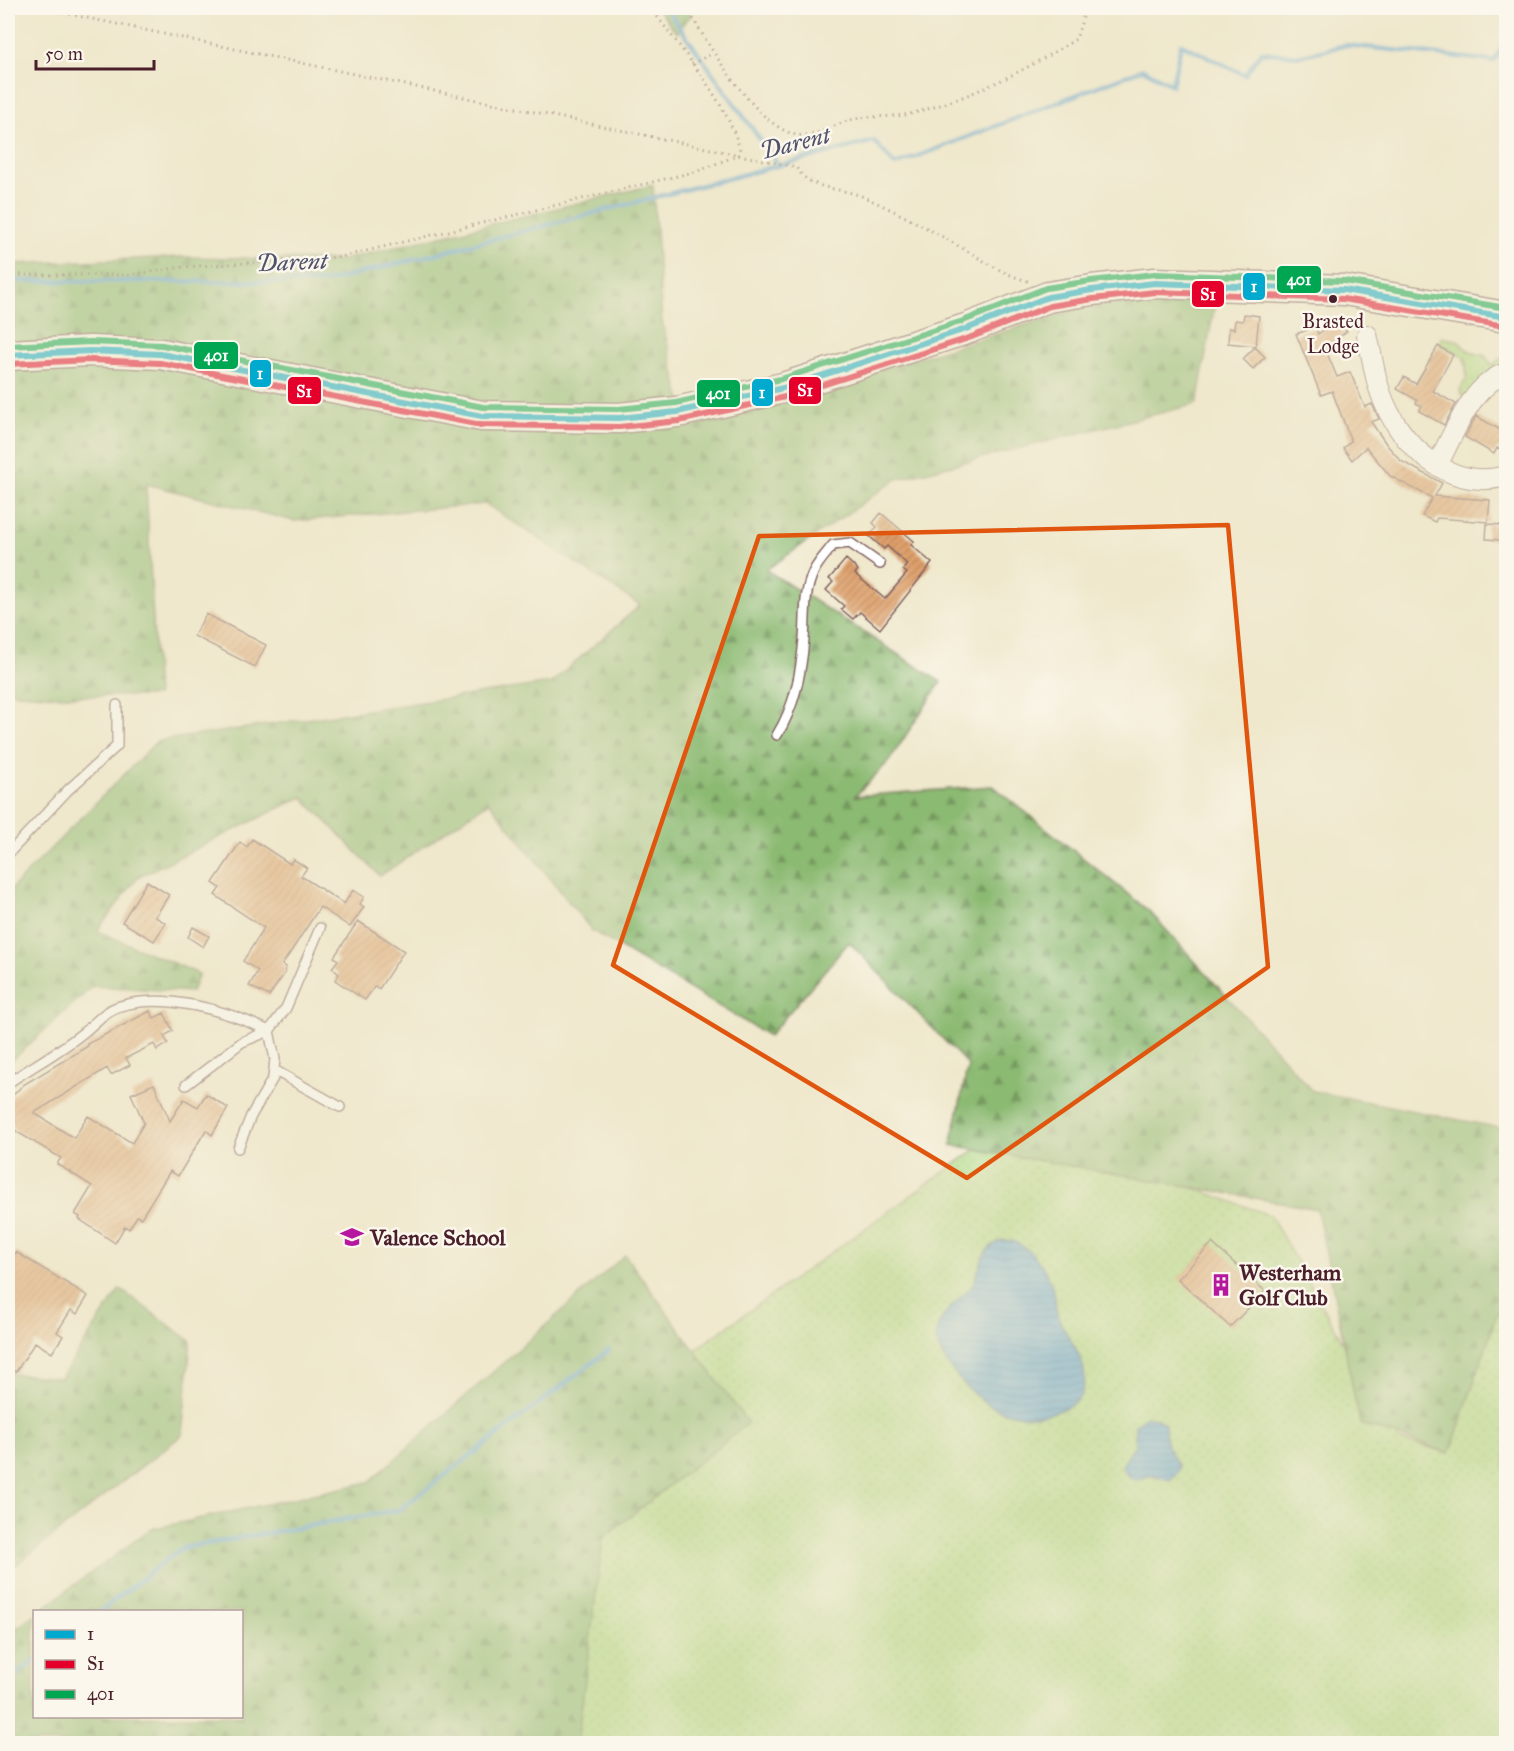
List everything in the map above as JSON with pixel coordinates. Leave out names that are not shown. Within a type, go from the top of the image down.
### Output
[{"type":"main road","points":[[8,355],[90,351],[161,354],[482,416],[641,417],[710,406],[783,388],[966,329],[1048,297],[1092,290],[1155,284],[1344,290],[1506,317]]},
{"type":"street","points":[[1367,335],[1380,392],[1391,419],[1414,448],[1452,474],[1483,482],[1502,477]]},
{"type":"street","points":[[1437,465],[1480,391],[1492,379],[1506,373]]},
{"type":"lane","points":[[777,735],[790,714],[795,696],[804,638],[804,602],[814,570],[833,545],[849,543],[880,564]]},
{"type":"lane","points":[[8,854],[68,790],[117,746],[117,705]]},
{"type":"lane","points":[[186,1085],[242,1042],[268,1031],[286,1008],[320,928]]},
{"type":"lane","points":[[8,1083],[84,1033],[116,1007],[142,1002],[198,1005],[247,1020],[268,1031],[275,1059],[273,1078],[251,1116],[238,1148]]},
{"type":"lane","points":[[274,1070],[340,1107]]},
{"type":"path","points":[[40,8],[796,167],[801,177],[812,184],[862,196],[954,243],[992,266],[1017,278],[1044,286],[1048,297]]},
{"type":"path","points":[[651,8],[692,64],[735,132],[740,150],[738,155]]},
{"type":"path","points":[[687,8],[713,53],[763,115],[790,134],[809,136],[855,119],[908,114],[974,92],[1076,39],[1086,8]]},
{"type":"path","points":[[692,64],[713,53]]},
{"type":"path","points":[[8,275],[130,275],[183,267],[341,257],[698,171],[738,155]]},
{"type":"highlighted area","points":[[1228,525],[1268,967],[967,1178],[613,965],[759,536]]},
{"type":"green space","points":[[657,8],[685,8],[691,15],[677,33]]},
{"type":"green space","points":[[653,185],[662,321],[688,428],[1088,306],[1216,298],[1197,404],[897,479],[766,570],[941,682],[889,761],[855,796],[993,786],[1149,911],[1313,1091],[1506,1129],[1506,1287],[1450,1453],[1360,1424],[1317,1209],[951,1145],[968,1065],[849,942],[769,1036],[592,931],[489,802],[380,876],[302,797],[138,877],[97,931],[199,974],[192,992],[93,986],[8,1064],[8,892],[157,741],[551,683],[640,605],[486,504],[294,521],[146,484],[157,696],[57,696],[8,692],[8,264],[181,257],[342,260]]},
{"type":"green space","points":[[1442,337],[1459,341],[1470,351],[1484,355],[1492,365],[1506,355],[1506,367],[1468,398],[1463,396],[1460,390],[1467,377],[1465,357],[1439,344]]},
{"type":"green space","name":"Westerham Golf Club","points":[[1011,1124],[1270,1215],[1399,1440],[1450,1453],[1506,1285],[1506,1743],[449,1744],[548,1455]]},
{"type":"green space","points":[[625,1255],[748,1423],[603,1538],[577,1743],[8,1743],[8,1602],[16,1629],[33,1616],[33,1718],[243,1718],[243,1610],[40,1610],[151,1529],[369,1482]]},
{"type":"green space","points":[[120,1289],[191,1341],[182,1435],[8,1571],[8,1373],[61,1378]]},
{"type":"water","points":[[1003,1240],[1022,1246],[1037,1259],[1043,1268],[1052,1286],[1057,1314],[1083,1365],[1085,1375],[1080,1396],[1069,1406],[1050,1414],[1020,1415],[992,1407],[957,1376],[948,1365],[938,1345],[937,1328],[942,1319],[972,1285],[986,1252]]},
{"type":"water","points":[[1146,1416],[1156,1418],[1165,1424],[1166,1444],[1179,1467],[1170,1480],[1153,1475],[1135,1480],[1124,1471],[1122,1466],[1135,1445],[1135,1425]]},
{"type":"building","points":[[1244,314],[1259,316],[1256,346],[1228,343],[1229,328],[1234,329],[1235,320],[1243,321]]},
{"type":"building","points":[[1338,320],[1347,331],[1325,348],[1337,377],[1350,372],[1365,407],[1372,404],[1379,419],[1371,422],[1387,445],[1401,461],[1442,483],[1435,496],[1490,500],[1488,522],[1437,518],[1435,522],[1422,516],[1432,498],[1390,476],[1366,447],[1352,460],[1343,448],[1351,441],[1332,391],[1321,395],[1296,334],[1316,327],[1318,334]]},
{"type":"building","points":[[1438,346],[1453,355],[1433,391],[1456,404],[1444,425],[1419,411],[1422,406],[1416,403],[1417,400],[1397,389],[1404,377],[1416,384]]},
{"type":"building","points":[[1255,347],[1265,357],[1253,369],[1243,359]]},
{"type":"building","points":[[1476,416],[1506,433],[1506,453],[1497,448],[1494,454],[1465,437]]},
{"type":"building","points":[[881,513],[914,541],[911,545],[932,563],[880,629],[860,612],[853,619],[841,609],[844,606],[826,590],[833,582],[829,579],[846,559],[858,570],[855,574],[885,599],[907,573],[903,570],[907,564],[887,546],[884,549],[869,536],[877,527],[873,523]]},
{"type":"building","points":[[1487,524],[1502,525],[1501,540],[1486,539]]},
{"type":"building","points":[[206,614],[266,645],[255,667],[194,636]]},
{"type":"building","points":[[252,839],[290,864],[293,859],[307,868],[301,876],[344,904],[353,890],[364,897],[360,904],[364,907],[350,927],[320,907],[282,965],[286,967],[285,973],[269,996],[249,986],[258,971],[243,961],[264,928],[215,895],[220,888],[213,883],[240,842],[247,847]]},
{"type":"building","points":[[147,881],[169,895],[155,917],[166,923],[154,941],[122,922]]},
{"type":"building","points":[[358,921],[404,951],[379,989],[375,986],[365,1000],[335,980],[339,974],[332,968],[338,960],[334,957]]},
{"type":"building","points":[[193,927],[209,936],[203,947],[188,937]]},
{"type":"building","points":[[150,1011],[154,1018],[164,1013],[173,1031],[164,1036],[168,1044],[157,1050],[154,1044],[126,1058],[130,1065],[111,1075],[107,1068],[34,1113],[74,1138],[88,1116],[132,1143],[144,1123],[131,1094],[154,1084],[170,1121],[184,1099],[198,1107],[206,1094],[228,1108],[212,1135],[206,1130],[178,1176],[170,1171],[141,1218],[137,1216],[129,1229],[125,1226],[115,1243],[75,1214],[92,1186],[57,1164],[61,1158],[17,1132],[8,1121],[8,1100],[23,1085],[88,1046],[87,1044]]},
{"type":"building","name":"Westerham Golf Club","points":[[1212,1243],[1265,1291],[1230,1327],[1178,1279]]},
{"type":"building","points":[[16,1252],[88,1296],[77,1314],[71,1310],[57,1332],[63,1336],[52,1353],[35,1342],[16,1372],[8,1367],[8,1266]]},
{"type":"waterway","points":[[666,8],[779,166]]},
{"type":"waterway","name":"Darent","points":[[8,281],[326,282],[874,141],[895,165],[1143,69],[1172,85],[1181,44],[1245,75],[1261,52],[1299,56],[1346,45],[1494,61],[1506,41]]},
{"type":"waterway","points":[[102,1610],[182,1548],[399,1510],[609,1350]]},
{"type":"waterway","points":[[8,1681],[33,1661]]},
{"type":"transit line","name":"401","points":[[8,346],[90,342],[162,345],[483,407],[619,409],[676,403],[781,379],[963,321],[1046,288],[1091,281],[1155,274],[1344,281],[1506,308]]},
{"type":"transit line","name":"1","points":[[8,355],[90,351],[161,354],[482,416],[619,418],[677,412],[783,388],[966,329],[1048,297],[1092,290],[1155,283],[1344,290],[1506,317]]},
{"type":"transit line","name":"S1","points":[[8,364],[90,360],[160,363],[481,425],[619,427],[679,421],[785,397],[969,338],[1050,306],[1093,299],[1155,292],[1343,299],[1505,326]]},
{"type":"place","name":"Brasted Lodge","points":[[1333,299]]},
{"type":"place","name":"Valence School","points":[[352,1237]]},
{"type":"place","name":"Westerham Golf Club","points":[[1221,1285]]}]
